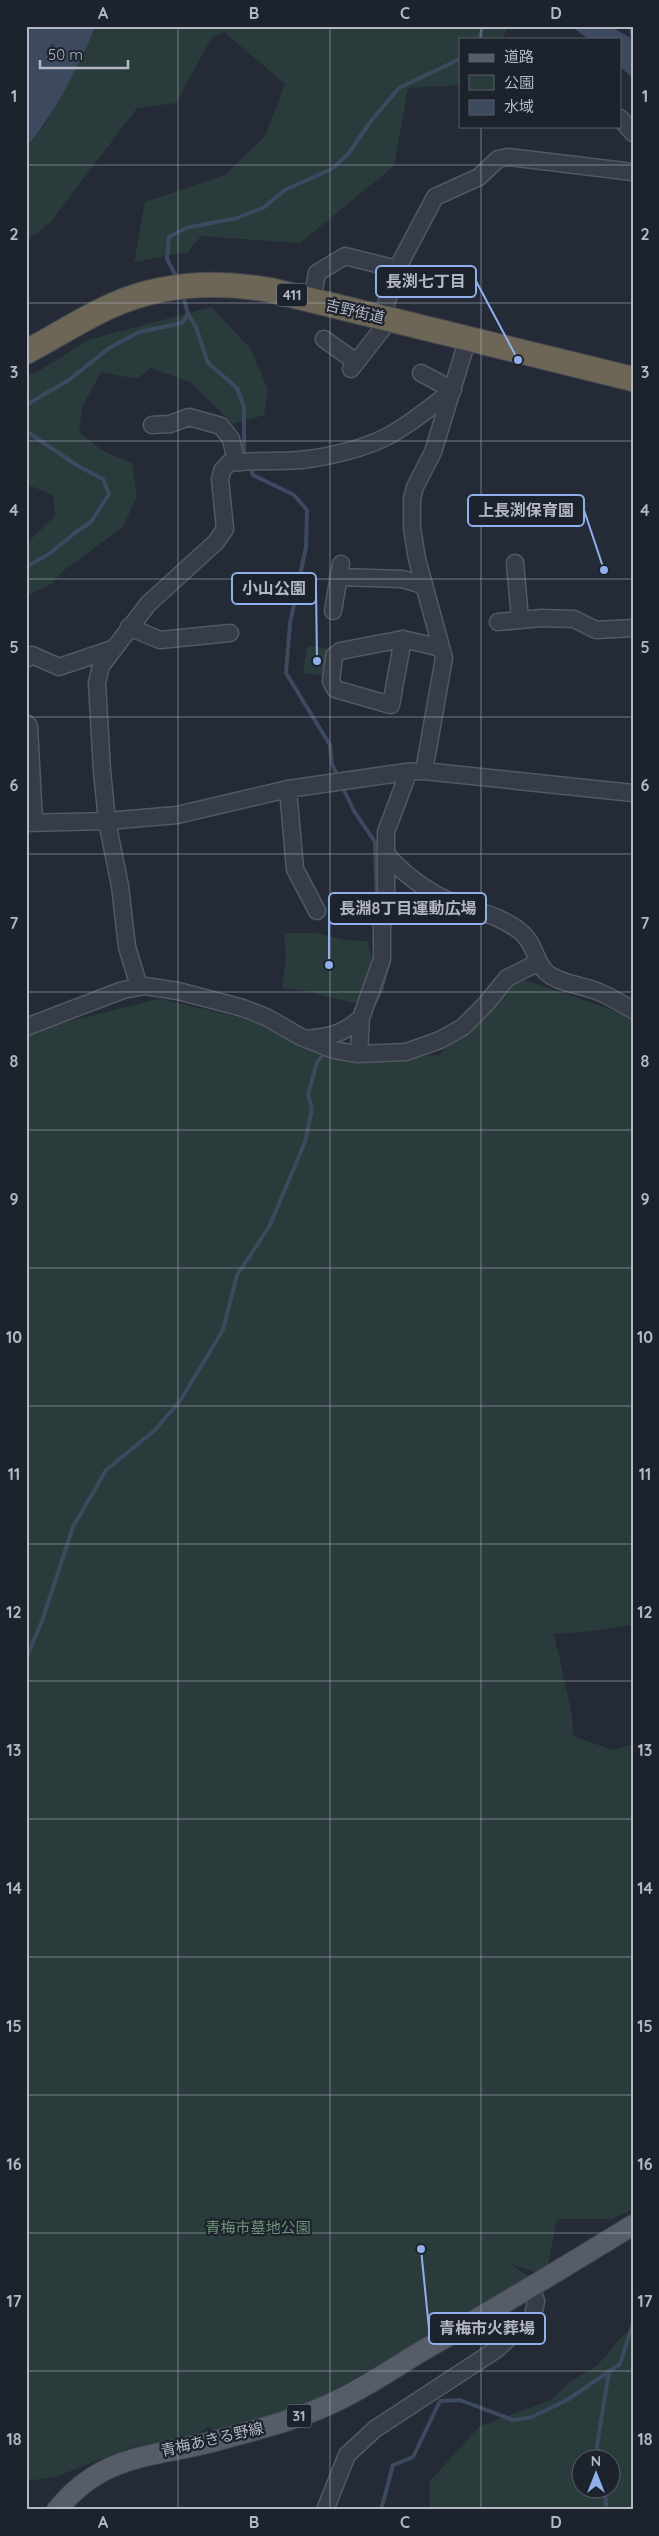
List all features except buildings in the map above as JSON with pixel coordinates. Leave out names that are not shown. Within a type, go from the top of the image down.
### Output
[{"type":"highway","name":"吉野街道","points":[[26,352],[99,311],[129,298],[154,291],[198,285],[253,287],[633,379]]},
{"type":"main road","name":"青梅あきる野線","points":[[57,2510],[71,2493],[88,2479],[136,2456],[213,2441],[281,2422],[331,2404],[531,2288],[633,2225]]},
{"type":"street","points":[[622,120],[633,133]]},
{"type":"street","points":[[324,340],[353,365],[386,318],[397,270],[435,197],[485,174],[498,159],[508,157],[633,172]]},
{"type":"street","points":[[312,300],[317,273],[346,256],[397,270]]},
{"type":"street","points":[[424,771],[444,658],[423,585],[412,528],[412,499],[433,452],[468,338]]},
{"type":"street","points":[[421,373],[453,390]]},
{"type":"street","points":[[139,986],[127,947],[120,886],[107,821],[101,763],[97,683],[101,666],[112,649],[148,604],[216,542],[225,529],[220,479],[222,472],[229,463],[308,459],[336,454],[363,446],[390,435],[453,390]]},
{"type":"street","points":[[152,425],[170,424],[189,417],[222,426],[231,439],[241,461]]},
{"type":"street","points":[[515,563],[520,619]]},
{"type":"street","points":[[333,611],[340,570],[402,579],[423,585]]},
{"type":"street","points":[[498,622],[520,619],[574,619],[596,630],[633,628]]},
{"type":"street","points":[[129,627],[160,640],[230,633]]},
{"type":"street","points":[[403,639],[390,705],[335,689],[331,681],[334,656],[340,651],[403,639],[441,648]]},
{"type":"street","points":[[26,659],[32,655],[59,668],[112,649]]},
{"type":"street","points":[[26,723],[29,726],[30,823],[107,821],[177,815],[288,789],[424,771],[633,793]]},
{"type":"street","points":[[359,1054],[360,1023],[382,958],[382,930],[386,892],[384,852],[386,832],[406,779],[406,772]]},
{"type":"street","points":[[288,789],[295,869],[317,911]]},
{"type":"street","points":[[384,852],[394,864],[433,893],[502,920],[518,929],[535,949],[539,962],[547,973],[597,991],[633,1010]]},
{"type":"street","points":[[26,1027],[139,986],[178,991],[243,1008],[266,1017],[306,1039],[328,1048],[359,1054],[406,1052],[440,1040],[470,1020],[507,978],[539,962]]},
{"type":"street","points":[[306,1039],[345,1031],[360,1023]]},
{"type":"street","points":[[325,2510],[347,2455],[375,2429],[497,2350],[533,2316],[536,2301],[531,2288]]},
{"type":"green space","points":[[96,26],[509,26],[503,38],[459,38],[459,85],[408,88],[394,166],[300,243],[201,236],[188,252],[134,262],[145,202],[225,175],[265,136],[285,84],[224,32],[212,37],[176,103],[137,108],[51,222],[26,241],[26,148],[44,126],[78,65]]},
{"type":"green space","points":[[211,307],[251,349],[268,390],[264,415],[233,424],[190,382],[151,368],[137,379],[101,372],[82,407],[79,432],[103,451],[132,463],[137,496],[123,527],[64,570],[51,584],[26,596],[26,544],[55,516],[53,495],[26,484],[26,375],[37,372],[88,340]]},
{"type":"green space","points":[[307,646],[331,649],[328,676],[303,673]]},
{"type":"green space","points":[[284,933],[316,933],[344,940],[368,941],[374,972],[361,1005],[310,992],[282,988],[286,958]]},
{"type":"green space","name":"青梅市墓地公園","points":[[516,977],[633,1017],[633,1632],[630,1625],[594,1631],[554,1634],[572,1714],[573,1736],[613,1750],[633,1744],[633,2209],[613,2219],[557,2219],[548,2265],[539,2273],[510,2264],[534,2280],[328,2393],[328,2400],[218,2433],[208,2427],[194,2436],[132,2447],[55,2477],[26,2481],[26,1032],[159,999],[252,1020],[299,1046],[358,1060],[439,1055]]},
{"type":"green space","points":[[633,2328],[633,2510],[430,2510],[429,2482],[480,2426],[551,2400],[570,2382],[598,2365],[621,2337]]},
{"type":"water","points":[[26,26],[96,26],[65,90],[47,120],[26,148]]},
{"type":"water","points":[[571,26],[609,26],[631,38],[628,26],[633,26],[633,78],[622,69],[622,38],[587,38]]},
{"type":"waterway","points":[[479,38],[483,26]]},
{"type":"waterway","points":[[178,280],[167,259],[169,237],[186,228],[237,218],[263,208],[285,190],[332,169],[348,154],[371,121],[399,88],[459,59]]},
{"type":"waterway","points":[[26,405],[69,380],[109,348],[139,332],[182,323],[188,314],[183,296]]},
{"type":"waterway","points":[[188,314],[196,327],[208,363],[237,388],[244,407],[244,451],[247,457]]},
{"type":"waterway","points":[[26,429],[29,433],[78,466],[103,479],[109,494],[91,522],[49,554],[26,567]]},
{"type":"waterway","points":[[250,466],[253,475],[294,495],[307,510],[306,547],[290,623],[286,673],[330,745],[332,764],[338,777]]},
{"type":"waterway","points":[[342,786],[354,811],[375,842],[377,902]]},
{"type":"waterway","points":[[366,1021],[381,990],[389,961]]},
{"type":"waterway","points":[[26,1659],[42,1621],[73,1527],[106,1470],[155,1430],[180,1401],[223,1330],[237,1275],[269,1227],[305,1142],[312,1109],[308,1095],[317,1062],[327,1051]]},
{"type":"waterway","points":[[381,2510],[393,2465],[413,2457],[440,2401],[460,2400],[513,2420],[532,2417],[567,2400],[620,2364],[633,2323]]},
{"type":"waterway","points":[[597,2448],[609,2371]]},
{"type":"waterway","points":[[605,2498],[607,2510]]},
{"type":"place","name":"長渕七丁目","points":[[518,360]]},
{"type":"place","name":"上長渕保育園","points":[[604,570]]},
{"type":"place","name":"小山公園","points":[[317,661]]},
{"type":"place","name":"長淵8丁目運動広場","points":[[329,965]]},
{"type":"place","name":"青梅市火葬場","points":[[421,2249]]}]
